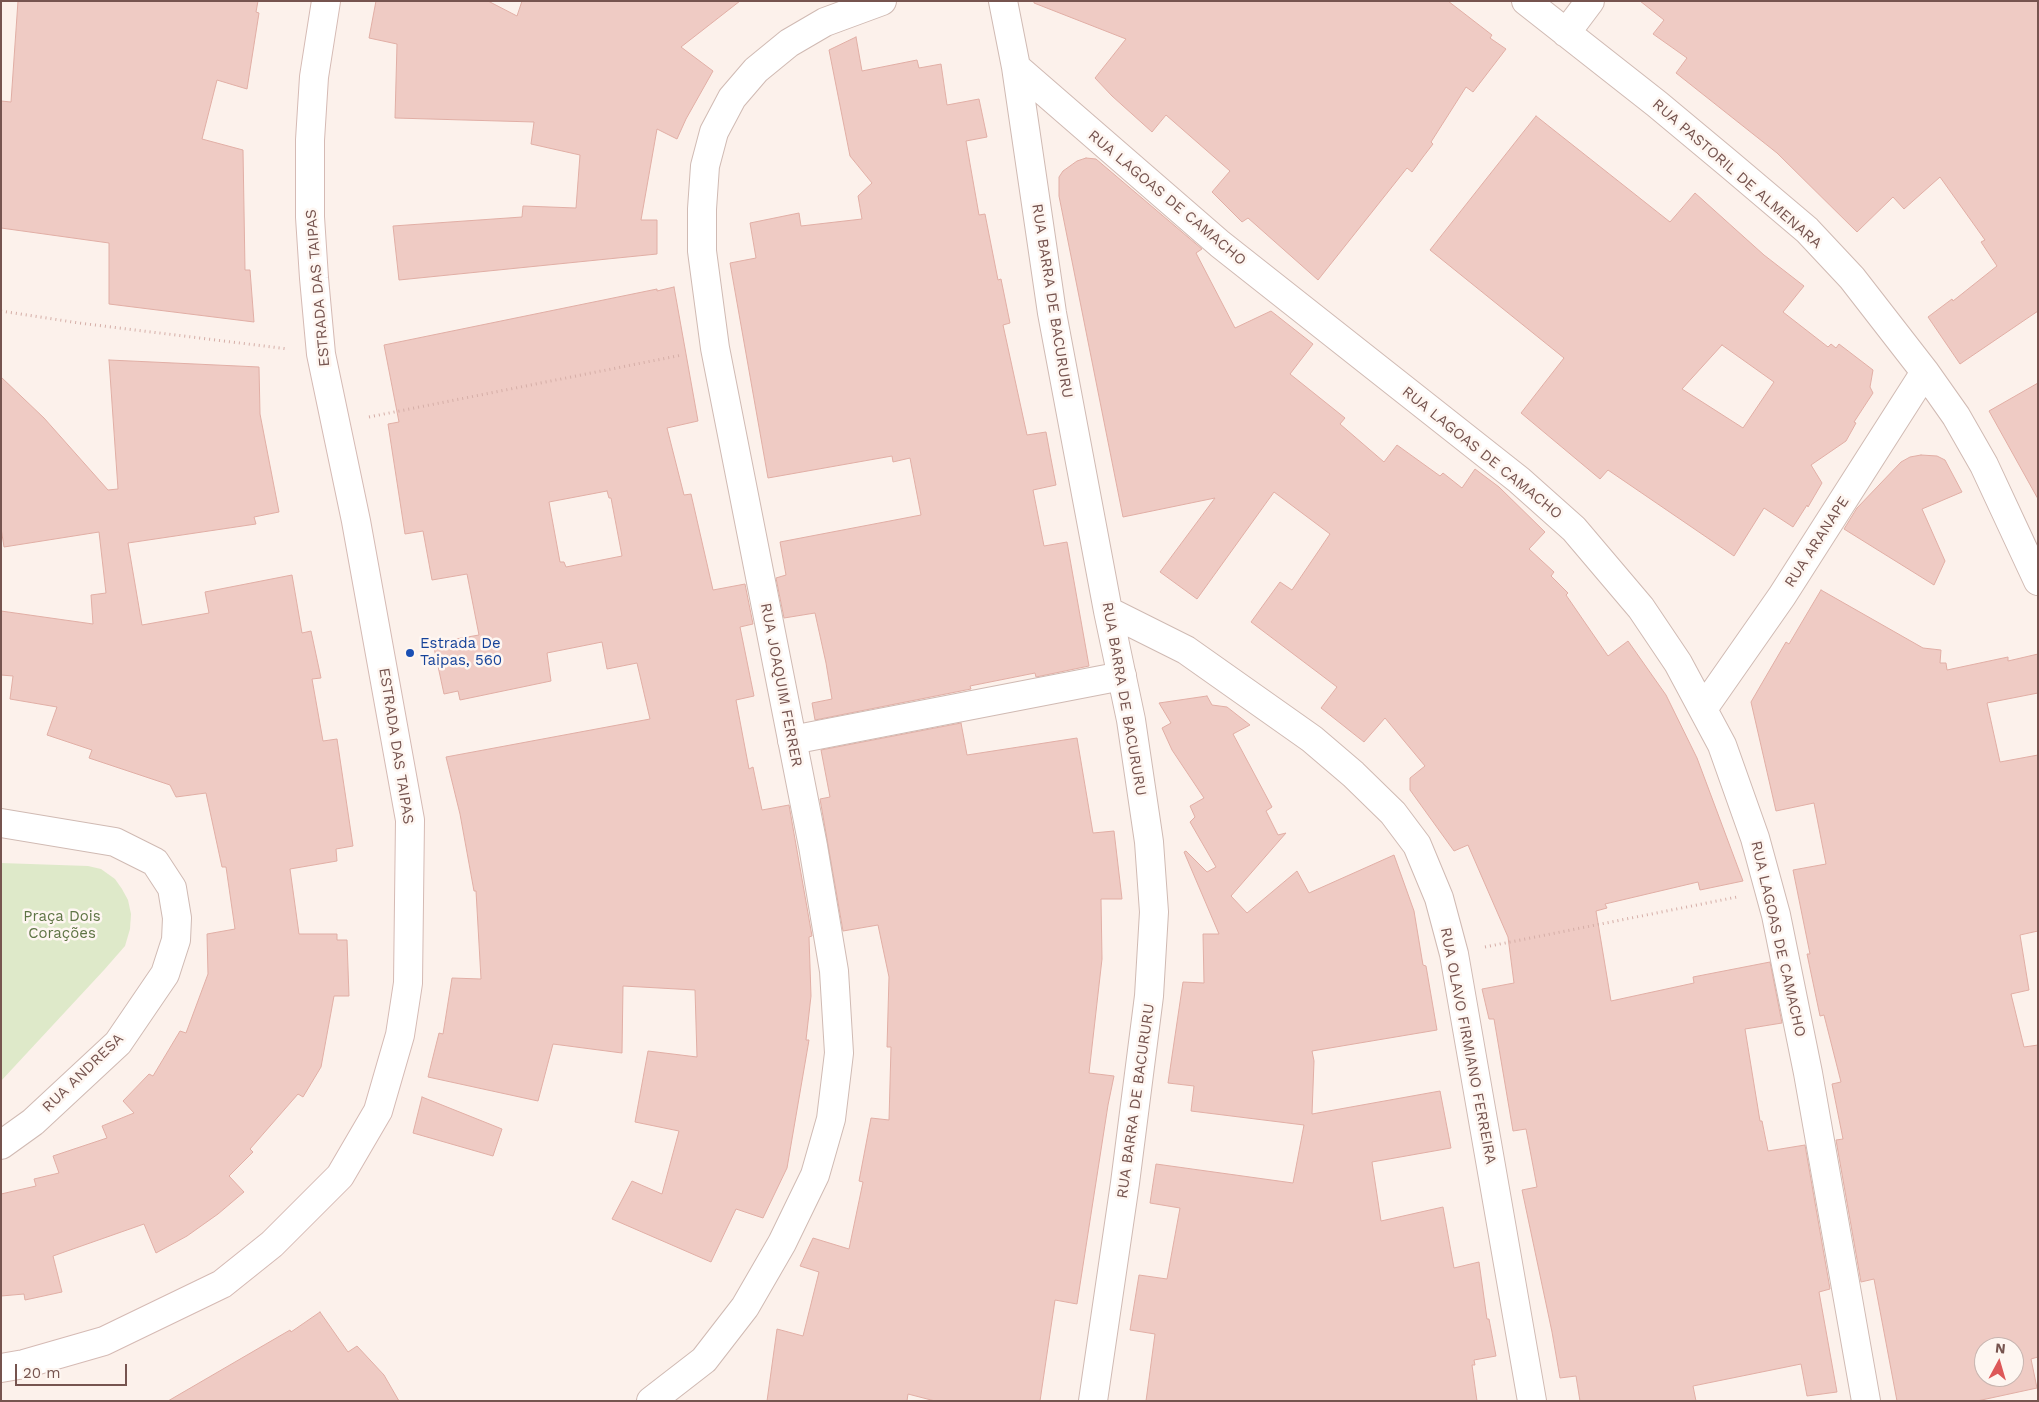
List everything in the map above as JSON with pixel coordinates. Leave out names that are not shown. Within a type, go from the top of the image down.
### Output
[{"type":"street","name":"ESTRADA DAS TAIPAS","points":[[1,1368],[24,1364],[104,1341],[222,1284],[272,1244],[340,1176],[378,1111],[400,1035],[408,983],[410,820],[356,521],[321,354],[310,217],[310,159],[314,77],[326,1]]},
{"type":"street","name":"RUA JOAQUIM FERRER","points":[[651,1401],[704,1360],[745,1307],[782,1243],[815,1175],[831,1119],[838,1053],[834,971],[813,846],[715,348],[702,251],[705,166],[714,132],[732,98],[756,70],[788,43],[825,22],[882,1]]},
{"type":"street","name":"RUA BARRA DE BACURURU","points":[[1003,1],[1016,67],[1052,313],[1108,611],[1131,720],[1149,842],[1154,912],[1149,996],[1125,1183],[1092,1401]]},
{"type":"street","name":"RUA PASTORIL DE ALMENARA","points":[[1526,1],[1657,104],[1807,230],[1852,278],[1925,372],[1956,416],[1984,464],[2038,581]]},
{"type":"street","points":[[1566,33],[1590,1]]},
{"type":"street","name":"RUA LAGOAS DE CAMACHO","points":[[1016,67],[1220,244],[1519,480],[1574,529],[1641,608],[1678,663],[1726,755],[1756,838],[1808,1073],[1866,1401]]},
{"type":"street","name":"RUA ARANAPE","points":[[1703,709],[1782,596],[1925,372]]},
{"type":"street","name":"RUA OLAVO FIRMIANO FERREIRA","points":[[1108,611],[1186,650],[1312,739],[1353,774],[1393,813],[1418,845],[1439,898],[1454,954],[1532,1401]]},
{"type":"street","points":[[792,740],[1122,676]]},
{"type":"street","name":"RUA ANDRESA","points":[[1,823],[114,842],[155,862],[172,888],[176,918],[176,940],[165,974],[118,1043],[33,1122],[1,1145]]},
{"type":"path","points":[[1,310],[79,323],[321,354]]},
{"type":"path","points":[[369,417],[715,348]]},
{"type":"path","points":[[1454,954],[1769,890]]},
{"type":"green space","name":"Praça Dois Corações","points":[[1,863],[88,866],[101,869],[115,879],[122,889],[128,900],[131,914],[130,929],[125,946],[1,1081]]},
{"type":"building","points":[[18,1],[258,1],[256,12],[259,13],[247,89],[217,80],[202,139],[243,150],[245,270],[250,270],[254,322],[109,304],[109,243],[1,228],[1,101],[11,102]]},
{"type":"building","points":[[376,1],[488,1],[517,16],[522,1],[740,1],[681,47],[713,71],[677,139],[657,129],[641,220],[657,220],[657,254],[399,280],[393,226],[522,217],[523,206],[576,208],[580,155],[531,144],[534,122],[395,118],[397,44],[369,38]]},
{"type":"building","points":[[1034,1],[1448,1],[1492,35],[1490,38],[1506,49],[1473,92],[1466,87],[1431,142],[1433,144],[1412,172],[1407,168],[1318,280],[1248,218],[1242,222],[1212,192],[1230,171],[1166,115],[1152,132],[1095,78],[1126,39],[1034,3]]},
{"type":"building","points":[[1640,1],[2038,1],[2038,311],[1960,364],[1928,317],[1952,299],[1953,301],[1997,266],[1981,242],[1985,240],[1940,177],[1904,209],[1893,197],[1857,232],[1777,153],[1676,73],[1687,58],[1653,34],[1664,20]]},
{"type":"building","points":[[856,37],[862,71],[917,60],[919,68],[941,64],[947,105],[979,99],[987,137],[966,141],[979,215],[985,214],[998,280],[1001,279],[1010,323],[1003,325],[1027,435],[1046,432],[1056,485],[1033,490],[1044,546],[1067,542],[1089,666],[1036,677],[1035,673],[970,686],[971,689],[815,720],[812,703],[832,699],[826,663],[815,613],[784,618],[776,578],[786,575],[780,542],[921,515],[910,458],[893,462],[892,456],[768,478],[730,263],[756,258],[750,223],[799,213],[801,226],[862,219],[858,196],[872,183],[850,156],[829,50]]},
{"type":"building","points":[[1536,116],[1670,222],[1695,193],[1764,255],[1804,286],[1783,312],[1828,347],[1831,344],[1836,348],[1839,344],[1873,370],[1870,387],[1873,393],[1854,422],[1856,423],[1846,441],[1811,465],[1822,483],[1808,507],[1807,505],[1793,527],[1764,508],[1734,556],[1608,470],[1600,479],[1521,413],[1564,358],[1430,250]],"holes":[[[1722,345],[1774,382],[1743,428],[1682,389]]]},
{"type":"building","points":[[1086,158],[1096,159],[1202,249],[1196,253],[1235,328],[1271,311],[1313,344],[1290,374],[1345,418],[1340,424],[1384,462],[1397,445],[1440,476],[1443,473],[1462,488],[1475,469],[1499,487],[1545,532],[1529,549],[1554,572],[1551,576],[1568,593],[1566,595],[1608,656],[1628,641],[1666,695],[1697,758],[1743,881],[1700,890],[1698,882],[1605,904],[1607,908],[1596,911],[1611,1001],[1694,983],[1693,977],[1770,962],[1782,1023],[1745,1029],[1760,1121],[1762,1121],[1768,1151],[1805,1145],[1830,1289],[1819,1292],[1837,1392],[1807,1396],[1801,1364],[1693,1386],[1696,1401],[1580,1401],[1576,1376],[1560,1378],[1522,1190],[1537,1187],[1526,1129],[1513,1131],[1494,1019],[1489,1019],[1482,989],[1514,983],[1508,937],[1468,845],[1454,851],[1410,790],[1410,778],[1425,766],[1385,718],[1364,742],[1321,708],[1337,687],[1251,622],[1280,582],[1292,590],[1330,534],[1274,492],[1197,599],[1160,572],[1215,498],[1123,517],[1059,196],[1059,177],[1063,171],[1077,161]]},
{"type":"building","points":[[674,287],[698,421],[667,428],[684,495],[691,494],[713,590],[745,584],[753,624],[740,627],[754,696],[736,700],[749,769],[753,767],[762,810],[789,805],[812,936],[809,937],[811,996],[806,1040],[809,1040],[787,1168],[763,1218],[736,1209],[711,1262],[612,1219],[632,1181],[662,1194],[679,1131],[635,1122],[648,1051],[697,1057],[695,990],[623,986],[622,1053],[553,1044],[538,1101],[428,1077],[439,1033],[443,1034],[452,978],[481,979],[476,891],[474,891],[460,814],[446,757],[650,719],[637,663],[607,669],[602,642],[547,653],[551,681],[460,700],[458,691],[444,694],[433,643],[479,635],[467,574],[432,580],[423,531],[405,534],[388,424],[399,422],[384,345],[657,289],[657,291]],"holes":[[[607,491],[609,498],[611,498],[622,556],[566,567],[564,562],[560,562],[549,502]]]},
{"type":"building","points":[[109,360],[259,367],[260,414],[279,512],[254,517],[256,524],[128,543],[142,625],[209,613],[205,592],[292,575],[302,633],[311,631],[321,678],[312,679],[323,741],[337,739],[353,846],[336,849],[337,861],[290,869],[299,934],[337,934],[337,940],[347,940],[349,996],[334,996],[321,1067],[303,1097],[298,1094],[250,1149],[253,1152],[229,1176],[244,1192],[218,1214],[187,1236],[156,1253],[144,1224],[53,1256],[62,1292],[25,1300],[24,1294],[1,1296],[1,1194],[36,1186],[34,1179],[59,1173],[53,1156],[107,1138],[102,1126],[134,1113],[123,1101],[149,1074],[153,1076],[180,1031],[186,1033],[208,974],[207,934],[235,929],[226,867],[222,867],[206,793],[176,797],[170,785],[89,758],[92,750],[47,735],[57,707],[10,699],[13,676],[1,675],[1,611],[93,624],[91,595],[106,593],[99,532],[4,547],[1,528],[1,377],[44,418],[108,490],[118,489]]},
{"type":"building","points":[[2038,383],[2038,499],[1989,411]]},
{"type":"building","points":[[1921,455],[1937,456],[1945,460],[1962,492],[1922,509],[1945,561],[1934,585],[1844,529],[1857,508],[1901,462],[1910,457]]},
{"type":"building","points":[[1821,590],[1923,648],[1941,650],[1940,663],[1946,663],[1947,670],[2008,657],[2008,661],[2038,654],[2038,693],[1987,703],[2000,762],[2038,755],[2038,931],[2020,935],[2029,990],[2011,994],[2024,1047],[2038,1045],[2038,1357],[2031,1359],[2037,1388],[1977,1401],[1897,1401],[1874,1279],[1861,1282],[1836,1140],[1843,1139],[1832,1084],[1841,1082],[1824,1015],[1820,1016],[1807,954],[1810,954],[1793,870],[1826,864],[1814,803],[1776,811],[1751,702],[1786,642],[1789,644]]},
{"type":"building","points":[[1207,696],[1212,705],[1227,707],[1250,725],[1233,734],[1272,807],[1266,811],[1278,835],[1286,833],[1231,896],[1247,913],[1297,871],[1309,893],[1394,855],[1414,911],[1437,1030],[1312,1051],[1314,1061],[1312,1114],[1440,1091],[1451,1148],[1372,1162],[1381,1221],[1443,1207],[1454,1268],[1479,1262],[1487,1319],[1489,1319],[1496,1356],[1474,1360],[1475,1365],[1472,1365],[1477,1401],[1146,1401],[1155,1334],[1130,1330],[1139,1275],[1167,1279],[1180,1208],[1150,1203],[1156,1164],[1293,1183],[1304,1125],[1191,1111],[1194,1086],[1168,1083],[1183,982],[1204,983],[1203,934],[1219,934],[1184,852],[1186,851],[1207,872],[1216,867],[1190,822],[1195,817],[1190,806],[1204,798],[1172,750],[1162,728],[1171,723],[1159,703]]},
{"type":"building","points":[[961,723],[967,755],[1077,738],[1093,833],[1114,831],[1122,899],[1101,899],[1102,959],[1089,1073],[1114,1076],[1077,1304],[1055,1300],[1040,1401],[935,1401],[908,1394],[907,1401],[767,1401],[777,1329],[803,1336],[819,1272],[800,1266],[813,1238],[849,1249],[863,1182],[859,1181],[871,1118],[889,1120],[891,1047],[887,1047],[889,977],[878,925],[843,931],[820,799],[830,797],[821,750]]},
{"type":"building","points":[[422,1097],[502,1129],[493,1156],[413,1133]]},
{"type":"building","points":[[320,1312],[348,1352],[357,1346],[384,1375],[399,1401],[168,1401],[290,1330],[291,1332]]},
{"type":"place","name":"Estrada De Taipas, 560","points":[[410,653]]}]
